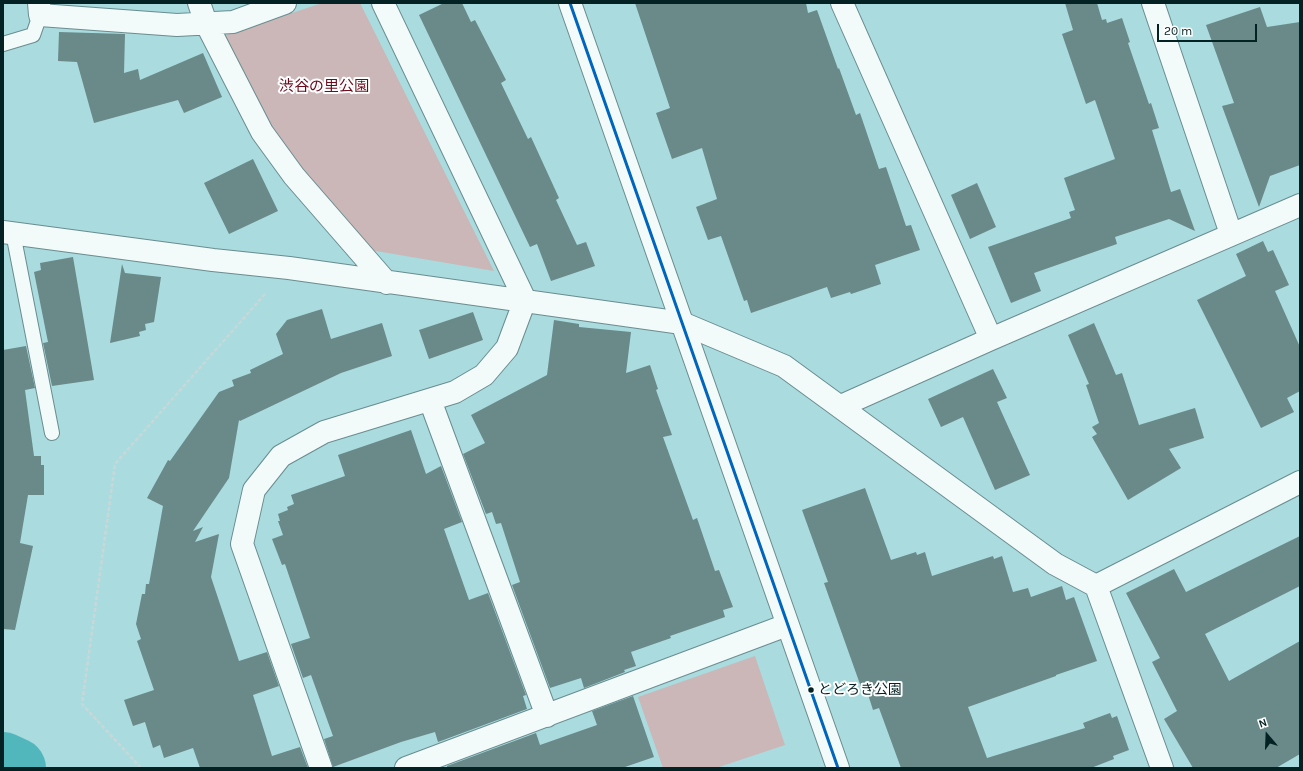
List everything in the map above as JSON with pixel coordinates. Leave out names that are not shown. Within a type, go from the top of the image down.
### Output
[{"type":"street","points":[[199,3],[206,23],[262,132],[294,176],[387,282]]},
{"type":"street","points":[[40,9],[177,25],[233,22],[285,3]]},
{"type":"street","points":[[321,768],[242,544],[254,490],[281,456],[324,432],[455,392],[484,375],[506,348],[525,300],[383,3]]},
{"type":"street","points":[[570,3],[838,768]]},
{"type":"street","points":[[842,3],[991,339]]},
{"type":"street","points":[[1153,3],[1231,234]]},
{"type":"street","points":[[841,406],[991,339],[1300,205]]},
{"type":"street","points":[[8,232],[213,260],[289,268],[682,323],[784,366],[841,406],[1055,564],[1096,586],[1162,768]]},
{"type":"street","points":[[430,400],[547,716]]},
{"type":"street","points":[[1096,586],[1300,482]]},
{"type":"street","points":[[406,768],[787,625]]},
{"type":"lane","points":[[3,44],[33,35],[40,9]]},
{"type":"lane","points":[[8,232],[52,433]]},
{"type":"path","points":[[141,768],[82,704],[115,464],[289,268]]},
{"type":"green space","name":"渋谷の里公園","points":[[322,3],[360,3],[494,271],[370,250],[299,172],[264,122],[223,36]]},
{"type":"green space","points":[[755,656],[785,745],[716,768],[663,768],[638,697]]},
{"type":"building","points":[[444,3],[462,3],[471,22],[475,20],[506,80],[501,83],[528,139],[531,137],[559,198],[556,200],[577,245],[586,242],[595,266],[551,281],[537,244],[530,247],[419,15]]},
{"type":"building","points":[[635,3],[806,3],[808,13],[817,10],[856,115],[860,113],[879,169],[886,167],[906,226],[911,225],[920,250],[875,265],[881,284],[851,294],[850,292],[831,298],[827,287],[751,313],[747,300],[744,301],[721,236],[708,240],[696,207],[717,199],[702,148],[672,159],[656,113],[670,108]]},
{"type":"building","points":[[1065,3],[1097,3],[1102,20],[1106,19],[1107,23],[1122,18],[1130,42],[1128,43],[1159,128],[1152,130],[1171,192],[1180,189],[1195,231],[1169,219],[1115,237],[1117,244],[1034,273],[1041,291],[1011,303],[988,247],[1071,218],[1069,212],[1075,210],[1064,178],[1115,159],[1095,100],[1086,104],[1062,34],[1073,30]]},
{"type":"building","points":[[1260,7],[1267,27],[1300,22],[1300,165],[1270,176],[1259,207],[1222,106],[1234,103],[1206,25]]},
{"type":"building","points":[[59,32],[125,34],[124,73],[138,69],[140,80],[203,53],[222,97],[184,113],[178,100],[94,123],[77,62],[58,61]]},
{"type":"building","points":[[253,159],[278,211],[229,234],[204,183]]},
{"type":"building","points":[[977,183],[996,227],[970,239],[951,195]]},
{"type":"building","points":[[1263,241],[1268,252],[1273,250],[1289,285],[1275,291],[1300,347],[1300,391],[1287,398],[1294,412],[1261,428],[1197,300],[1246,276],[1236,254]]},
{"type":"building","points":[[73,257],[94,380],[52,386],[43,343],[48,342],[34,272],[41,270],[40,263]]},
{"type":"building","points":[[122,264],[125,273],[161,277],[154,322],[145,324],[146,330],[139,332],[140,336],[110,343]]},
{"type":"building","points":[[322,309],[331,339],[382,323],[392,356],[341,373],[240,421],[239,420],[229,478],[193,531],[203,527],[195,542],[219,534],[211,577],[239,661],[267,652],[279,686],[253,695],[272,756],[300,747],[308,768],[200,768],[193,748],[164,758],[160,745],[153,748],[145,722],[133,726],[124,700],[154,690],[137,641],[141,639],[136,624],[142,594],[145,594],[146,584],[149,584],[163,506],[147,498],[168,460],[170,461],[219,392],[234,386],[232,380],[251,373],[250,370],[283,354],[276,334],[287,320]]},
{"type":"building","points":[[473,312],[483,340],[429,359],[419,330]]},
{"type":"building","points":[[554,320],[579,324],[579,327],[631,332],[626,373],[650,365],[658,389],[656,390],[672,435],[663,437],[693,520],[697,518],[715,571],[719,570],[733,607],[723,610],[725,617],[670,636],[671,638],[631,652],[636,666],[624,670],[625,672],[584,688],[581,678],[550,688],[512,585],[520,582],[501,523],[496,524],[492,512],[486,514],[463,454],[485,443],[471,415],[547,375]]},
{"type":"building","points":[[1094,323],[1116,375],[1122,373],[1139,425],[1195,408],[1204,438],[1169,449],[1181,468],[1128,500],[1092,437],[1097,434],[1092,427],[1099,423],[1086,385],[1089,384],[1068,335]]},
{"type":"building","points":[[26,346],[35,388],[25,390],[34,456],[41,456],[41,465],[44,465],[44,495],[28,495],[20,543],[33,546],[15,630],[3,629],[3,350]]},
{"type":"building","points":[[993,369],[1007,398],[997,402],[1030,475],[995,490],[963,417],[941,427],[928,399]]},
{"type":"building","points":[[411,430],[426,474],[441,466],[462,522],[444,529],[469,600],[488,593],[526,695],[523,696],[527,709],[438,742],[435,732],[401,742],[333,767],[324,739],[333,736],[311,675],[303,678],[291,644],[310,638],[285,564],[282,565],[272,539],[283,535],[278,521],[280,521],[278,514],[288,510],[287,507],[294,504],[291,495],[345,476],[338,455]]},
{"type":"building","points":[[865,488],[891,560],[916,552],[917,555],[925,552],[932,576],[993,556],[994,559],[1002,556],[1013,592],[1028,588],[1031,597],[1062,586],[1066,600],[1074,597],[1097,661],[968,707],[987,758],[1085,728],[1083,723],[1110,713],[1112,718],[1117,716],[1129,750],[1113,756],[1114,759],[1091,768],[901,768],[879,708],[873,710],[865,685],[861,687],[824,583],[828,582],[802,510]]},
{"type":"building","points":[[1300,536],[1300,586],[1205,634],[1229,681],[1300,641],[1300,754],[1276,768],[1193,768],[1164,719],[1177,711],[1152,662],[1160,658],[1126,593],[1174,569],[1186,592]]},
{"type":"building","points":[[633,696],[654,757],[622,768],[447,768],[447,766],[536,733],[540,745],[597,725],[592,711]]},
{"type":"waterway","points":[[3,762],[16,768]]},
{"type":"transit line","points":[[570,3],[838,768]]},
{"type":"place","name":"とどろき公園","points":[[811,690]]}]
